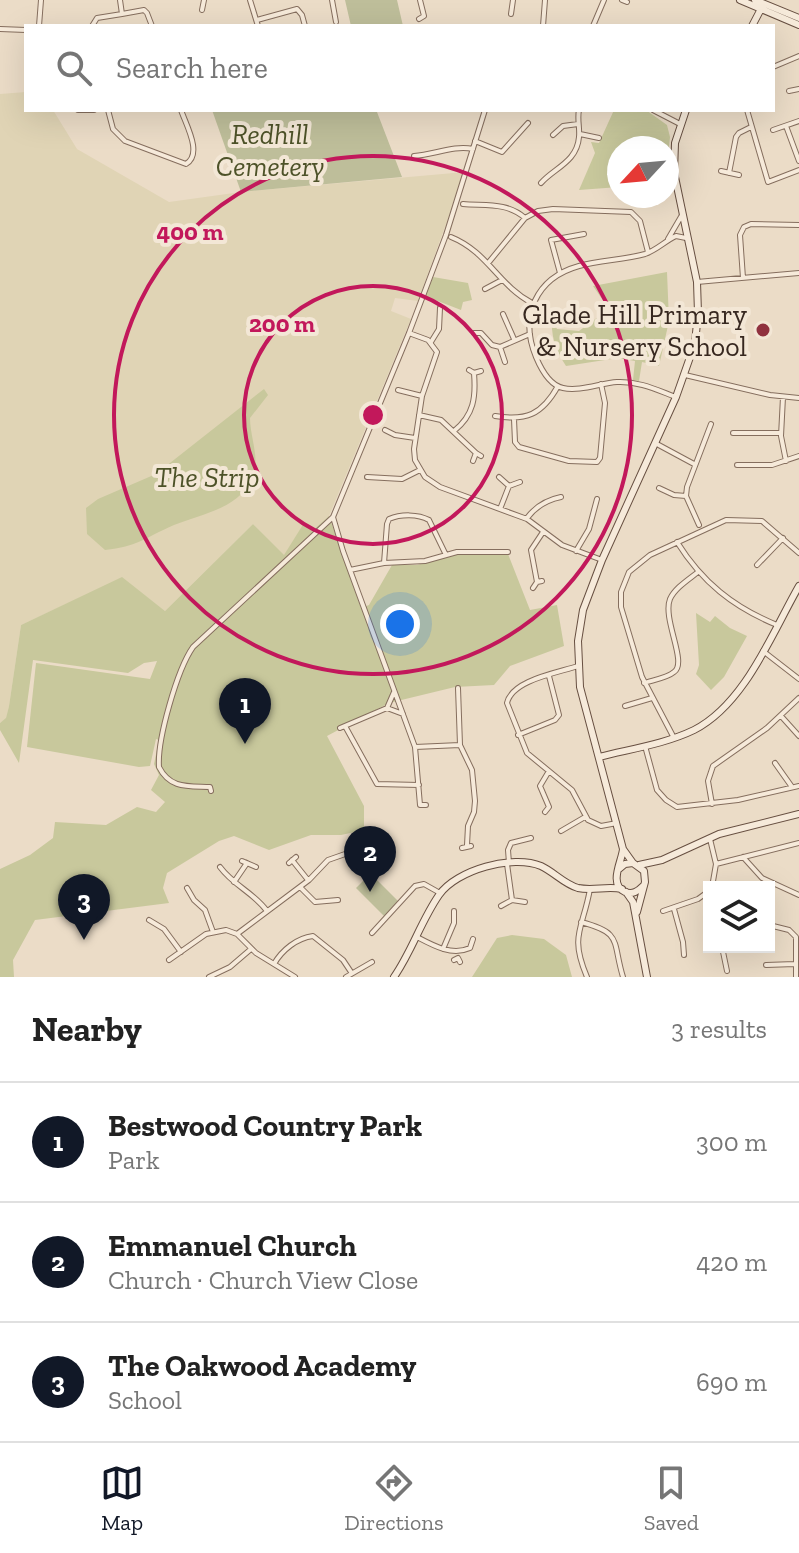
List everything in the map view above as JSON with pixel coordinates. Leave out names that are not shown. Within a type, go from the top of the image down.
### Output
[{"type":"street","points":[[39,24],[41,0]]},
{"type":"street","points":[[120,0],[122,14]]},
{"type":"street","points":[[202,10],[204,0]]},
{"type":"street","points":[[250,0],[258,23],[297,9],[304,24]]},
{"type":"street","points":[[332,0],[336,22]]},
{"type":"street","points":[[419,19],[424,16],[420,0]]},
{"type":"street","points":[[511,14],[513,0]]},
{"type":"street","points":[[543,24],[545,0]]},
{"type":"street","points":[[594,24],[604,0]]},
{"type":"street","points":[[740,0],[797,22]]},
{"type":"street","points":[[755,0],[762,6]]},
{"type":"street","points":[[753,24],[762,6]]},
{"type":"street","points":[[93,24],[97,18],[144,10],[151,24]]},
{"type":"street","points":[[0,29],[24,30]]},
{"type":"street","points":[[775,66],[799,56]]},
{"type":"street","points":[[789,91],[799,89]]},
{"type":"street","points":[[109,112],[113,129],[125,141],[182,164],[192,160],[195,153],[182,112]]},
{"type":"street","points":[[211,791],[210,787],[185,787],[173,783],[159,765],[163,734],[185,660],[193,647],[333,517],[409,333],[457,204],[484,112]]},
{"type":"street","points":[[541,183],[572,156],[580,134],[579,112]]},
{"type":"street","points":[[657,112],[680,124]]},
{"type":"street","points":[[647,977],[633,902],[624,891],[618,872],[623,849],[580,687],[578,666],[581,619],[602,560],[685,375],[697,326],[697,282],[674,165],[680,124],[685,112]]},
{"type":"street","points":[[747,112],[768,182],[799,170]]},
{"type":"street","points":[[773,130],[799,121]]},
{"type":"street","points":[[475,141],[502,152],[528,123]]},
{"type":"street","points":[[553,135],[563,126],[578,124]]},
{"type":"street","points":[[786,126],[799,161]]},
{"type":"street","points":[[729,173],[736,137],[751,127]]},
{"type":"street","points":[[580,134],[599,138]]},
{"type":"street","points":[[417,157],[459,147],[473,149]]},
{"type":"street","points":[[721,171],[739,175]]},
{"type":"street","points":[[463,204],[507,207],[525,218]]},
{"type":"street","points":[[489,262],[525,218],[538,211],[553,209],[631,212],[640,221],[649,253]]},
{"type":"street","points":[[667,241],[682,214]]},
{"type":"street","points":[[743,278],[740,235],[744,227],[751,224],[799,225]]},
{"type":"street","points":[[560,273],[551,240],[584,234]]},
{"type":"street","points":[[676,397],[643,384],[619,382],[570,389],[558,386],[542,369],[530,334],[532,303],[543,286],[560,273],[585,264],[649,253],[676,236],[689,238]]},
{"type":"street","points":[[451,237],[468,244],[489,262],[515,293],[532,303]]},
{"type":"street","points":[[697,282],[799,273]]},
{"type":"street","points":[[486,286],[502,280]]},
{"type":"street","points":[[431,342],[439,329],[437,317],[440,308]]},
{"type":"street","points":[[503,318],[514,339]]},
{"type":"street","points":[[476,325],[476,333],[486,336],[492,345],[500,347],[530,334]]},
{"type":"street","points":[[409,333],[431,342],[437,357],[422,396],[415,438],[415,460],[420,470],[440,487],[527,519],[576,551],[602,560]]},
{"type":"street","points":[[500,347],[505,362]]},
{"type":"street","points":[[453,431],[472,415],[476,396],[472,372],[481,371]]},
{"type":"street","points":[[685,375],[799,398]]},
{"type":"street","points":[[514,419],[515,442],[519,447],[569,461],[597,462],[600,458],[605,403],[601,384]]},
{"type":"street","points":[[495,416],[514,419],[527,416],[543,408],[558,386]]},
{"type":"street","points":[[401,393],[422,396]]},
{"type":"street","points":[[783,397],[781,433],[786,461]]},
{"type":"street","points":[[419,415],[441,420],[479,455],[473,461]]},
{"type":"street","points":[[699,525],[686,496],[694,464],[711,424]]},
{"type":"street","points":[[385,430],[415,438]]},
{"type":"street","points":[[733,433],[781,433]]},
{"type":"street","points":[[457,449],[463,443]]},
{"type":"street","points":[[655,443],[694,464]]},
{"type":"street","points":[[741,463],[766,466],[799,456]]},
{"type":"street","points":[[367,477],[402,479],[420,470]]},
{"type":"street","points":[[499,477],[509,486]]},
{"type":"street","points":[[500,509],[509,486],[520,482]]},
{"type":"street","points":[[659,488],[673,498],[686,496]]},
{"type":"street","points":[[527,519],[533,509],[548,497],[561,497]]},
{"type":"street","points":[[576,551],[589,529],[594,503]]},
{"type":"street","points":[[384,563],[387,524],[389,519],[398,516],[420,516],[429,520],[446,555]]},
{"type":"street","points":[[333,517],[415,747],[420,805],[426,805]]},
{"type":"street","points":[[674,738],[644,683],[621,607],[621,592],[626,577],[637,564],[726,520],[760,520],[799,553]]},
{"type":"street","points":[[533,588],[540,581],[531,550],[543,532]]},
{"type":"street","points":[[756,556],[759,563],[783,538]]},
{"type":"street","points":[[677,542],[698,572],[733,603],[777,625]]},
{"type":"street","points":[[350,570],[384,563],[425,561],[446,555],[508,552]]},
{"type":"street","points":[[644,683],[674,673],[679,668],[667,618],[668,607],[674,592],[698,572]]},
{"type":"street","points":[[599,757],[674,738],[698,728],[720,712],[738,692],[799,586]]},
{"type":"street","points":[[763,650],[799,679]]},
{"type":"street","points":[[578,666],[524,684],[507,698],[518,735],[531,757],[572,790],[585,817],[598,826],[617,823]]},
{"type":"street","points":[[518,735],[555,720],[559,715],[549,676]]},
{"type":"street","points":[[458,688],[460,745],[472,770],[475,798],[474,812],[468,824],[467,847]]},
{"type":"street","points":[[387,708],[394,690]]},
{"type":"street","points":[[629,707],[652,698]]},
{"type":"street","points":[[712,804],[708,781],[713,766],[781,716],[799,698]]},
{"type":"street","points":[[403,714],[387,708],[343,727],[377,784],[419,785]]},
{"type":"street","points":[[781,716],[799,736]]},
{"type":"street","points":[[415,747],[460,745]]},
{"type":"street","points":[[645,746],[656,786],[666,800],[681,807],[712,804],[799,786]]},
{"type":"street","points":[[779,765],[792,788]]},
{"type":"street","points":[[545,812],[549,807],[540,786],[549,771]]},
{"type":"street","points":[[602,887],[625,864],[662,860],[709,837],[799,814]]},
{"type":"street","points":[[561,831],[585,817]]},
{"type":"street","points":[[512,900],[509,845],[527,837]]},
{"type":"street","points":[[709,837],[716,864],[712,881]]},
{"type":"street","points":[[716,864],[799,843]]},
{"type":"street","points":[[623,849],[644,871],[645,884]]},
{"type":"street","points":[[237,934],[309,880],[328,860],[345,856]]},
{"type":"street","points":[[743,857],[762,878],[799,895]]},
{"type":"street","points":[[292,860],[309,880]]},
{"type":"street","points":[[636,916],[645,884],[662,860]]},
{"type":"street","points":[[234,882],[244,862],[256,867]]},
{"type":"street","points":[[394,977],[440,893],[463,873],[508,864],[534,864],[572,886],[634,892],[645,884]]},
{"type":"street","points":[[221,871],[255,896],[267,911]]},
{"type":"street","points":[[376,932],[417,885],[427,885],[440,893]]},
{"type":"street","points":[[300,887],[315,902],[335,901],[333,910]]},
{"type":"street","points":[[587,977],[577,950],[577,935],[590,889]]},
{"type":"street","points":[[186,892],[205,910],[213,932]]},
{"type":"street","points":[[663,911],[703,895]]},
{"type":"street","points":[[501,906],[512,900],[525,902]]},
{"type":"street","points":[[674,909],[684,955]]},
{"type":"street","points":[[443,949],[456,914]]},
{"type":"street","points":[[581,922],[602,927],[611,934],[623,977]]},
{"type":"street","points":[[151,924],[164,929],[181,952]]},
{"type":"street","points":[[775,926],[794,934],[797,942],[796,977]]},
{"type":"street","points":[[169,960],[213,932],[223,930],[237,934],[251,949],[294,977]]},
{"type":"street","points":[[274,964],[285,950],[313,936],[343,960],[351,972]]},
{"type":"street","points":[[417,937],[443,949],[457,951],[468,949],[474,943]]},
{"type":"street","points":[[212,977],[251,949]]},
{"type":"street","points":[[457,951],[457,960]]},
{"type":"street","points":[[723,953],[727,971]]},
{"type":"street","points":[[766,965],[773,968],[795,964]]},
{"type":"street","points":[[346,977],[369,965]]},
{"type":"green space","points":[[345,0],[397,0],[403,24],[351,24]]},
{"type":"green space","points":[[24,92],[24,112],[54,112],[77,149],[169,202],[241,192],[465,172],[418,301],[395,298],[391,311],[411,319],[329,516],[284,556],[253,524],[165,611],[122,578],[21,625],[9,706],[6,719],[0,723],[0,94]]},
{"type":"green space","name":"Redhill Cemetery","points":[[213,112],[377,112],[402,177],[241,192]]},
{"type":"green space","points":[[613,112],[649,112],[667,125],[670,136],[607,136],[607,188],[579,190],[595,153],[591,142],[599,143]]},
{"type":"green space","points":[[667,272],[669,321],[659,366],[642,362],[639,381],[633,380],[635,361],[618,358],[566,366],[555,344],[552,319],[557,329],[579,331],[609,309],[593,286]]},
{"type":"green space","points":[[433,277],[468,283],[472,300],[463,302],[461,310],[425,296]]},
{"type":"green space","name":"The Strip","points":[[264,389],[268,395],[250,418],[254,472],[246,489],[238,497],[218,509],[125,547],[105,550],[87,534],[86,508],[98,499],[156,474]]},
{"type":"green space","points":[[329,516],[361,608],[369,605],[392,565],[417,565],[452,555],[508,554],[530,610],[557,605],[564,646],[510,666],[494,685],[455,687],[389,703],[327,736],[364,806],[364,830],[341,835],[311,835],[269,850],[234,836],[219,841],[167,873],[163,888],[169,903],[35,920],[13,960],[14,977],[0,977],[0,869],[30,855],[53,838],[55,822],[106,825],[137,807],[156,812],[165,802],[151,790],[159,775],[154,764],[159,740],[156,739],[150,766],[139,767],[27,747],[36,663],[150,679],[157,661],[144,663],[128,673],[33,660],[19,763],[0,730],[0,723],[6,718],[9,706],[21,625],[122,577],[165,611],[253,524],[284,555],[304,523],[312,531]]},
{"type":"green space","points":[[696,613],[710,622],[715,616],[747,636],[724,677],[711,690],[696,674],[699,665]]},
{"type":"green space","points":[[371,878],[398,901],[384,916],[356,888]]},
{"type":"green space","points":[[512,935],[544,939],[566,955],[572,977],[472,977],[497,938]]},
{"type":"place","name":"Glade Hill Primary & Nursery School","points":[[763,330]]},
{"type":"place","name":"Bestwood Country Park","points":[[245,744]]},
{"type":"place","name":"Emmanuel Church","points":[[370,892]]},
{"type":"place","name":"The Oakwood Academy","points":[[84,940]]}]
